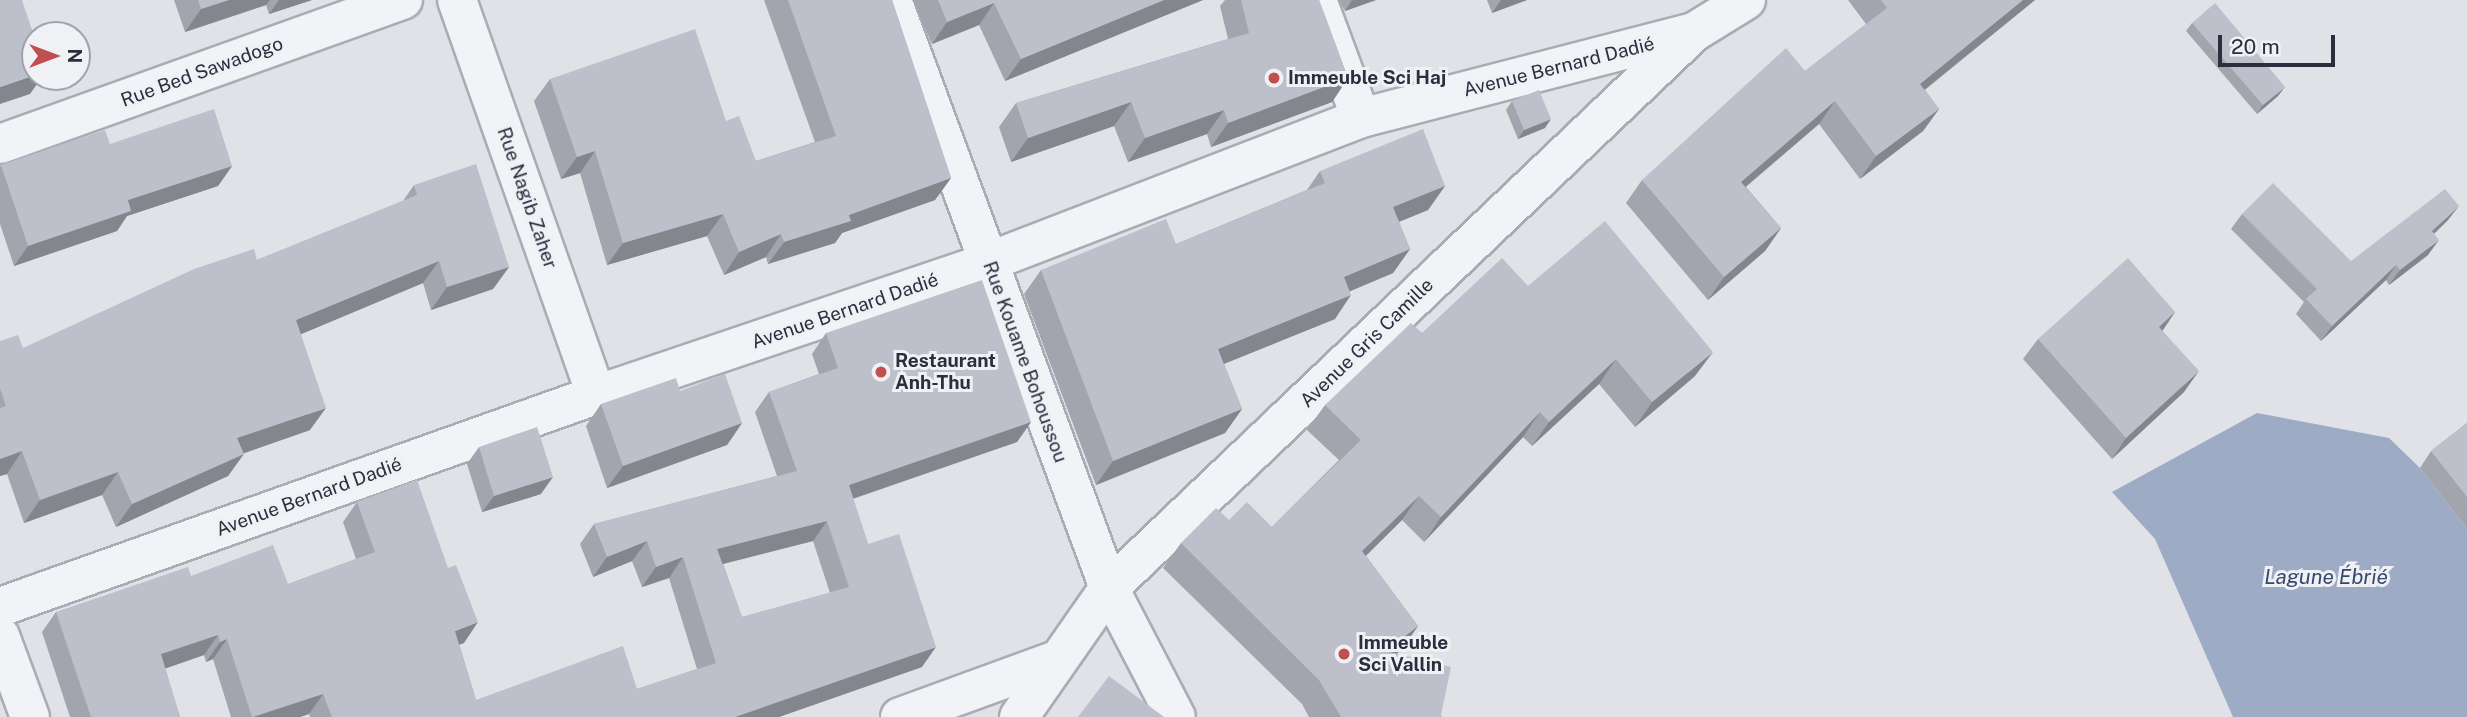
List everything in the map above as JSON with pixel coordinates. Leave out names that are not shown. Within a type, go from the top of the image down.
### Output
[{"type":"street","name":"Rue Bed Sawadogo","points":[[0,144],[403,0]]},
{"type":"street","name":"Rue Nagib Zaher","points":[[457,0],[596,395]]},
{"type":"street","name":"Rue Kouame Bohoussou","points":[[892,0],[1109,588],[1176,717]]},
{"type":"street","points":[[1317,0],[1360,118]]},
{"type":"street","name":"Avenue Gris Camille","points":[[1019,717],[1054,662],[1109,588],[1694,32],[1743,1]]},
{"type":"street","name":"Avenue Bernard Dadié","points":[[0,607],[596,395],[988,262],[1360,118],[1694,32]]},
{"type":"street","points":[[0,636],[30,717]]},
{"type":"street","points":[[900,717],[1054,662]]},
{"type":"water","name":"Lagune Ébrié","points":[[2257,413],[2389,438],[2420,468],[2467,529],[2467,717],[2233,717],[2155,539],[2112,492]]},
{"type":"building","points":[[0,0],[22,0],[29,21],[21,21],[21,80],[0,87]]},
{"type":"building","points":[[198,0],[229,0],[201,9]]},
{"type":"building","points":[[788,0],[892,0],[951,178],[849,215],[851,221],[784,242],[781,234],[739,252],[723,214],[623,243],[595,151],[577,157],[550,79],[695,29],[726,121],[739,116],[756,161],[836,136]]},
{"type":"building","points":[[938,0],[1164,0],[1021,59],[994,3],[947,22]]},
{"type":"building","points":[[1241,0],[1319,0],[1348,78],[1228,123],[1224,110],[1145,138],[1131,102],[1028,138],[1016,103],[1249,33]]},
{"type":"building","points":[[1881,0],[2023,0],[1920,84],[1939,109],[1876,156],[1835,101],[1741,182],[1781,228],[1724,277],[1642,180],[1786,48],[1805,71],[1887,8]]},
{"type":"building","points":[[2215,3],[2285,87],[2263,105],[2192,23]]},
{"type":"building","points":[[1539,90],[1551,119],[1524,130],[1512,101]]},
{"type":"building","points":[[214,109],[232,166],[128,200],[131,211],[28,246],[1,165],[105,130],[110,144]]},
{"type":"building","points":[[1423,129],[1445,186],[1393,207],[1410,249],[1344,277],[1351,295],[1218,349],[1242,409],[1113,461],[1041,270],[1166,219],[1176,244],[1325,183],[1320,171]]},
{"type":"building","points":[[476,164],[509,267],[447,287],[439,261],[296,320],[326,408],[237,438],[244,454],[132,504],[118,472],[40,500],[22,451],[0,459],[0,408],[6,406],[0,388],[0,341],[18,335],[23,348],[194,269],[254,249],[257,260],[417,195],[414,185]]},
{"type":"building","points":[[2273,183],[2351,261],[2445,189],[2459,206],[2432,231],[2439,240],[2400,270],[2396,265],[2332,326],[2306,299],[2317,289],[2242,214]]},
{"type":"building","points":[[1605,221],[1713,352],[1652,402],[1616,359],[1549,422],[1540,412],[1441,517],[1419,496],[1362,551],[1418,626],[1386,651],[1451,667],[1442,717],[1341,717],[1319,680],[1181,543],[1216,508],[1229,520],[1247,502],[1272,527],[1361,440],[1325,405],[1411,323],[1422,333],[1502,258],[1528,286]]},
{"type":"building","points":[[2128,258],[2175,312],[2159,327],[2199,371],[2126,438],[2038,339]]},
{"type":"building","points":[[982,280],[1031,422],[849,485],[868,544],[899,534],[936,647],[735,717],[332,717],[323,694],[252,717],[227,639],[220,642],[218,635],[161,654],[180,717],[91,717],[56,612],[188,567],[191,576],[273,545],[288,584],[375,552],[357,502],[417,480],[448,568],[456,565],[478,622],[455,631],[476,700],[623,646],[637,689],[716,663],[683,557],[656,567],[647,541],[607,557],[594,524],[797,471],[769,392],[838,368],[826,333]],"holes":[[[827,521],[849,587],[742,617],[717,549]]]},
{"type":"building","points":[[725,374],[742,423],[623,466],[601,404],[676,378],[680,391]]},
{"type":"building","points":[[2467,423],[2467,497],[2431,451]]},
{"type":"building","points":[[537,427],[553,477],[494,496],[479,447]]},
{"type":"building","points":[[1109,676],[1164,717],[1078,717]]},
{"type":"place","name":"Immeuble Sci Haj","points":[[1274,78]]},
{"type":"place","name":"Restaurant Anh-Thu","points":[[881,372]]},
{"type":"place","name":"Immeuble Sci Vallin","points":[[1344,654]]}]
